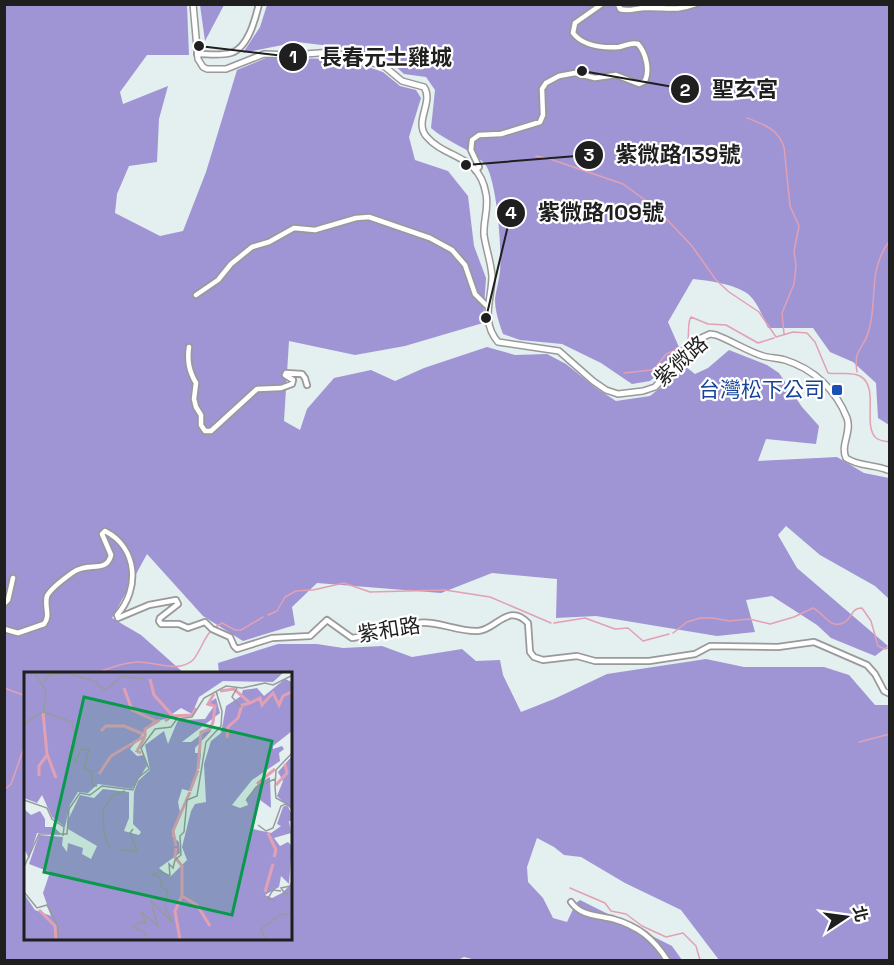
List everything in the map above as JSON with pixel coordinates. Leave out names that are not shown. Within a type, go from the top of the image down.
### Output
[{"type":"street","points":[[193,4],[197,54],[203,67],[213,70],[231,67],[264,54],[291,55],[324,52],[338,52],[384,66],[402,81],[424,87],[427,96],[422,126],[425,135],[436,145],[471,163],[476,171]]},
{"type":"street","points":[[197,54],[228,54],[240,48],[247,37],[259,4]]},
{"type":"street","points":[[476,171],[479,167],[471,150],[472,140],[479,135],[501,134],[540,122],[543,115],[542,89],[552,79],[575,73],[595,78],[615,75],[639,84],[645,81],[648,70],[643,50],[638,44],[632,43],[620,47],[592,45],[580,40],[573,33],[575,23],[602,4]]},
{"type":"street","points":[[618,4],[621,9],[627,11],[646,8],[671,10],[696,4]]},
{"type":"street","name":"紫微路","points":[[476,171],[487,199],[484,233],[492,276],[487,306],[490,326],[498,342],[559,351],[593,381],[606,390],[618,394],[655,387],[687,358],[699,339],[710,334],[764,356],[793,363],[810,372],[829,387],[843,408],[849,427],[844,449],[846,458],[855,464],[890,471]]},
{"type":"street","points":[[196,295],[218,280],[231,264],[252,247],[269,242],[294,228],[315,230],[356,218],[369,217],[430,238],[452,250],[465,265],[475,294],[487,306]]},
{"type":"street","points":[[189,347],[188,364],[191,376],[196,383],[194,399],[201,415],[201,425],[205,431],[211,430],[257,389],[281,388],[292,384],[293,380],[285,375],[286,373],[302,374],[307,385]]},
{"type":"street","name":"紫和路","points":[[4,629],[18,633],[44,624],[48,617],[47,597],[51,591],[78,569],[87,566],[103,566],[108,563],[111,555],[102,534],[105,531],[119,541],[133,566],[130,597],[117,615],[118,618],[149,605],[174,600],[178,604],[160,618],[161,624],[179,624],[188,628],[205,622],[214,630],[230,637],[237,648],[272,638],[307,637],[327,620],[352,638],[418,622],[481,630],[505,616],[510,616],[524,619],[528,623],[529,649],[537,659],[550,660],[577,656],[595,661],[662,659],[695,654],[714,646],[778,647],[814,642],[867,665],[884,691],[890,694]]},
{"type":"street","points":[[4,604],[8,600],[13,578]]},
{"type":"street","points":[[571,902],[578,911],[622,922],[644,932],[656,943],[667,960]]},
{"type":"shaded area","points":[[5,5],[187,5],[189,55],[147,55],[120,92],[123,104],[168,86],[159,119],[157,162],[129,166],[117,194],[115,213],[160,236],[183,231],[206,172],[237,70],[266,58],[344,59],[383,72],[400,86],[416,90],[421,98],[409,137],[415,160],[448,171],[468,196],[474,246],[486,278],[483,323],[405,346],[355,355],[289,341],[284,421],[300,430],[307,409],[334,378],[371,370],[395,381],[424,368],[487,347],[515,355],[547,354],[566,364],[616,401],[650,396],[686,367],[695,374],[708,368],[729,350],[767,365],[779,373],[802,407],[819,426],[816,444],[766,439],[758,461],[837,457],[864,473],[889,478],[889,599],[875,586],[820,555],[786,526],[778,535],[797,568],[888,646],[875,656],[831,638],[817,625],[772,596],[746,600],[755,632],[717,636],[596,616],[556,618],[557,579],[492,573],[441,593],[317,583],[292,607],[295,625],[243,641],[203,616],[147,554],[112,618],[141,635],[183,672],[24,672],[24,941],[292,941],[292,672],[219,672],[218,663],[278,644],[317,644],[343,648],[382,646],[412,657],[462,649],[476,661],[500,660],[503,675],[521,712],[607,674],[706,659],[744,667],[824,667],[849,675],[875,705],[889,705],[889,960],[719,960],[681,910],[625,883],[581,857],[564,855],[537,838],[527,867],[528,882],[543,898],[553,918],[567,922],[576,903],[580,900],[672,946],[682,960],[476,960],[464,957],[458,960],[5,960]]},
{"type":"shaded area","points":[[200,5],[224,5],[205,41]]},
{"type":"shaded area","points":[[267,5],[889,5],[889,425],[878,418],[876,383],[853,362],[830,352],[813,328],[768,328],[753,299],[739,289],[726,284],[693,279],[668,322],[682,354],[650,381],[632,384],[601,363],[562,344],[520,340],[503,334],[495,303],[500,271],[500,248],[498,215],[489,171],[484,163],[472,153],[431,128],[435,90],[426,77],[404,74],[389,60],[355,49],[297,42],[243,53],[260,27]]},
{"type":"waterway","points":[[747,118],[774,131],[784,147],[790,206],[799,226],[794,251],[796,266],[794,284],[782,313],[784,334]]},
{"type":"waterway","points":[[536,156],[623,184],[656,208],[692,246],[716,280],[729,292],[759,312],[776,337],[793,332],[807,333],[815,342],[828,373],[849,373],[860,376],[866,381],[869,388],[872,432],[876,438],[890,442]]},
{"type":"waterway","points":[[857,372],[856,358],[867,337],[872,318],[878,263],[890,240]]},
{"type":"waterway","points":[[624,373],[651,370],[666,354],[686,346],[691,317],[708,324],[726,325],[758,343],[774,338]]},
{"type":"waterway","points":[[268,615],[277,611],[285,597],[296,591],[313,590],[344,583],[370,592],[445,590],[490,597],[551,623]]},
{"type":"waterway","points":[[673,633],[687,622],[700,618],[729,621],[749,619],[770,624],[794,617],[813,608],[830,622],[838,624],[846,621],[855,610],[862,608],[871,621],[878,646],[885,649],[890,647]]},
{"type":"waterway","points":[[214,628],[222,623],[235,630],[241,630],[263,617]]},
{"type":"waterway","points":[[554,623],[585,618],[615,629],[628,628],[643,641],[669,634]]},
{"type":"waterway","points":[[100,672],[132,663],[143,662],[173,667],[187,664],[193,660],[210,632]]},
{"type":"waterway","points":[[4,688],[24,695]]},
{"type":"waterway","points":[[859,742],[890,734]]},
{"type":"waterway","points":[[4,790],[11,784],[24,748]]},
{"type":"waterway","points":[[570,888],[605,903],[611,911],[626,914],[642,926],[666,937],[683,933],[696,946],[700,960]]},
{"type":"place","name":"長春元土雞城","points":[[199,46]]},
{"type":"place","name":"聖玄宮","points":[[582,71]]},
{"type":"place","name":"紫微路139號","points":[[466,165]]},
{"type":"place","name":"紫微路109號","points":[[486,318]]},
{"type":"place","name":"台灣松下公司","points":[[837,390]]}]
